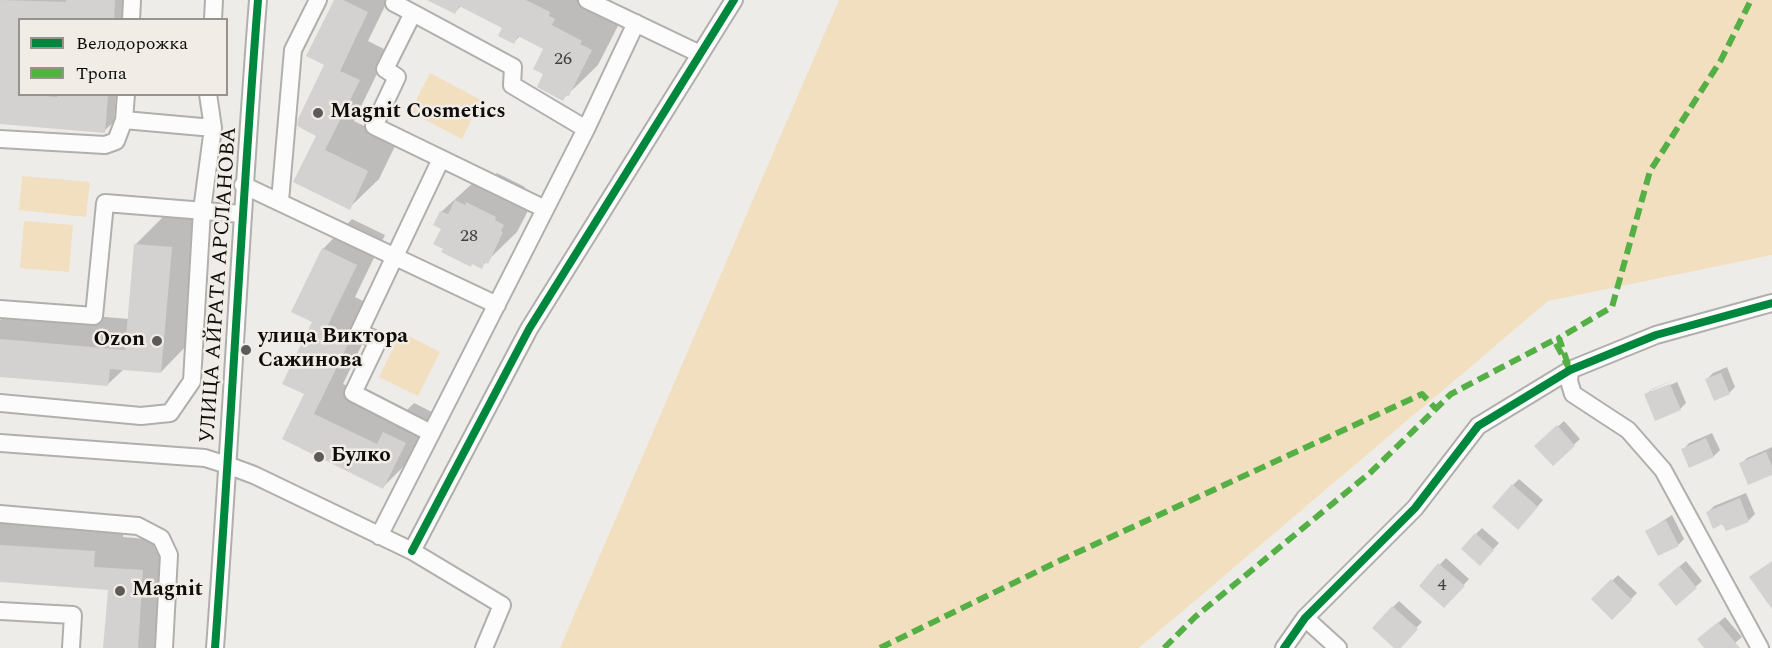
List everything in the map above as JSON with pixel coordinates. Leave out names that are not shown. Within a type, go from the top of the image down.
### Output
[{"type":"street","points":[[131,18],[132,0]]},
{"type":"street","points":[[213,18],[214,0]]},
{"type":"street","name":"УЛИЦА АЙРАТА АРСЛАНОВА","points":[[215,648],[243,185],[258,0]]},
{"type":"street","points":[[280,201],[293,50],[318,0]]},
{"type":"street","points":[[396,0],[394,3],[513,67],[512,85],[586,129]]},
{"type":"street","points":[[587,0],[700,54]]},
{"type":"street","points":[[412,551],[529,328],[735,0]]},
{"type":"street","points":[[413,13],[385,69],[397,76],[374,126],[545,210]]},
{"type":"street","points":[[379,536],[586,129],[636,23]]},
{"type":"street","points":[[0,139],[105,145],[116,141],[124,120],[126,96]]},
{"type":"street","points":[[0,403],[141,416],[170,413],[192,381],[202,210],[213,128],[208,96]]},
{"type":"street","points":[[124,120],[213,128]]},
{"type":"street","points":[[431,433],[353,393],[378,341],[359,332],[441,159]]},
{"type":"street","points":[[243,185],[497,305]]},
{"type":"street","points":[[0,309],[94,316],[105,203],[242,214]]},
{"type":"street","points":[[1284,648],[1305,618],[1415,508],[1478,426],[1570,369],[1656,335],[1772,303]]},
{"type":"street","points":[[1570,369],[1569,381],[1573,394],[1628,430],[1663,470],[1760,648]]},
{"type":"street","points":[[0,443],[205,458],[254,475],[412,551],[502,604],[484,648]]},
{"type":"street","points":[[0,514],[138,526],[161,538],[169,555],[164,648]]},
{"type":"street","points":[[0,611],[73,615],[71,648]]},
{"type":"street","points":[[1305,618],[1338,648]]},
{"type":"shaded area","points":[[839,0],[1772,0],[1772,255],[1548,301],[1139,648],[560,648]]},
{"type":"shaded area","points":[[430,73],[481,100],[462,139],[410,112]]},
{"type":"shaded area","points":[[22,176],[90,182],[86,217],[19,210]]},
{"type":"shaded area","points":[[24,221],[73,225],[69,272],[20,268]]},
{"type":"shaded area","points":[[401,332],[440,352],[418,396],[379,377]]},
{"type":"building","points":[[0,0],[66,2],[66,0],[115,0],[114,18],[18,18],[18,96],[108,96],[105,133],[0,124]]},
{"type":"building","points":[[334,0],[343,0],[368,12],[340,71],[360,80],[325,150],[368,171],[350,210],[293,182],[316,136],[297,126],[298,119],[324,65],[306,56]]},
{"type":"building","points":[[427,0],[526,0],[550,12],[549,16],[555,19],[552,25],[582,41],[580,44],[592,50],[569,96],[566,95],[563,101],[537,87],[543,74],[533,69],[543,49],[518,36],[514,44],[498,36],[502,28],[459,6],[455,14]]},
{"type":"building","points":[[455,200],[465,205],[466,202],[496,217],[495,220],[504,225],[488,264],[485,262],[482,269],[472,264],[471,267],[441,252],[443,249],[433,244],[441,229],[433,225],[440,211],[448,214]]},
{"type":"building","points":[[134,244],[172,247],[161,373],[110,369],[108,386],[0,377],[0,339],[125,350]]},
{"type":"building","points":[[322,248],[357,265],[327,327],[351,338],[314,414],[377,444],[383,432],[406,443],[383,489],[282,439],[304,394],[282,384],[312,322],[291,312]]},
{"type":"building","points":[[1721,373],[1730,394],[1714,401],[1705,379]]},
{"type":"building","points":[[1670,384],[1681,410],[1655,421],[1644,394]]},
{"type":"building","points":[[1557,425],[1575,446],[1553,466],[1534,446]]},
{"type":"building","points":[[1706,438],[1714,457],[1689,468],[1681,449]]},
{"type":"building","points":[[1766,452],[1772,466],[1772,475],[1748,485],[1739,463]]},
{"type":"building","points":[[1512,484],[1538,507],[1518,530],[1492,507]]},
{"type":"building","points":[[1740,498],[1749,522],[1726,531],[1722,524],[1713,529],[1706,512]]},
{"type":"building","points":[[1666,520],[1679,546],[1658,556],[1645,531]]},
{"type":"building","points":[[1475,533],[1494,550],[1480,566],[1461,549]]},
{"type":"building","points":[[0,545],[95,551],[94,567],[143,570],[138,648],[103,648],[108,590],[0,582]]},
{"type":"building","points":[[1772,561],[1772,609],[1749,577]]},
{"type":"building","points":[[1438,563],[1465,586],[1444,608],[1419,586]]},
{"type":"building","points":[[1679,566],[1697,588],[1676,606],[1658,584]]},
{"type":"building","points":[[1611,579],[1632,600],[1612,620],[1591,599]]},
{"type":"building","points":[[1392,606],[1418,629],[1401,648],[1394,648],[1372,628]]},
{"type":"building","points":[[1718,622],[1740,648],[1704,648],[1697,639]]},
{"type":"marked path","points":[[1164,648],[1195,617],[1371,472],[1451,394],[1554,340],[1570,370],[1559,338],[1612,307],[1650,171],[1721,60],[1751,0]]},
{"type":"marked path","points":[[880,648],[1061,560],[1422,394],[1436,409]]},
{"type":"cycle path","points":[[215,648],[258,0]]},
{"type":"cycle path","points":[[412,551],[529,329],[734,0]]},
{"type":"cycle path","points":[[1284,648],[1305,618],[1415,508],[1478,426],[1570,370],[1656,335],[1772,303]]},
{"type":"place","name":"Magnit Cosmetics","points":[[318,113]]},
{"type":"place","name":"Ozon","points":[[157,341]]},
{"type":"place","name":"улица Виктора Сажинова","points":[[246,350]]},
{"type":"place","name":"Булко","points":[[319,457]]},
{"type":"place","name":"Magnit","points":[[120,591]]}]
